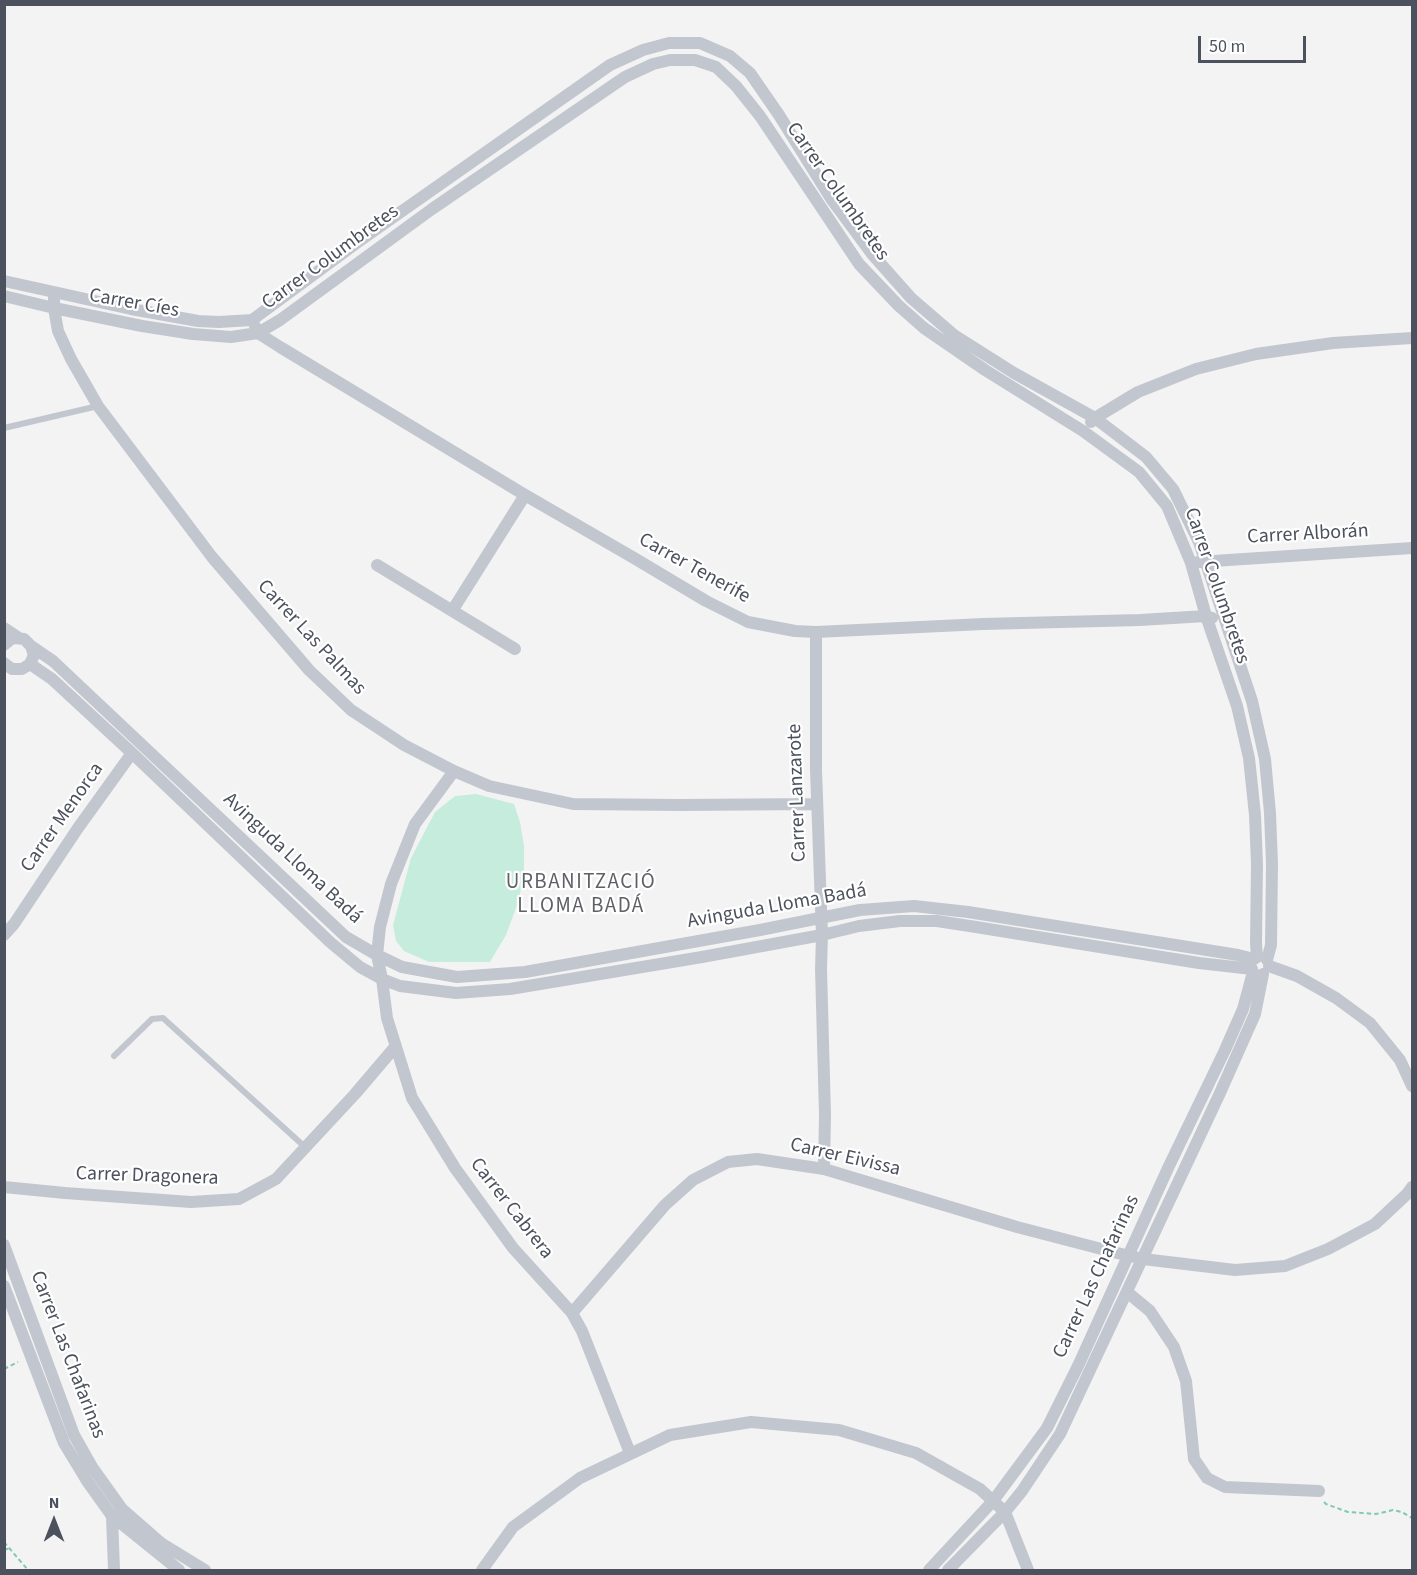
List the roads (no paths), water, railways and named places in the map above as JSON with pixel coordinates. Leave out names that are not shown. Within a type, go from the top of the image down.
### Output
[{"type":"street","name":"Carrer Columbretes","points":[[252,320],[358,242],[610,65],[643,50],[669,43],[700,43],[730,56],[750,73],[832,200],[872,254],[911,298],[954,335],[1014,373],[1095,418],[1146,457],[1173,489],[1199,542],[1252,701],[1265,759],[1272,864],[1271,945],[1259,965]]},
{"type":"street","name":"Carrer Columbretes","points":[[258,333],[280,320],[432,209],[625,77],[653,64],[670,60],[695,60],[717,67],[736,86],[759,116],[859,264],[899,306],[924,328],[985,370],[1083,431],[1139,472],[1167,506],[1191,563],[1206,616],[1237,706],[1249,758],[1256,815],[1256,943],[1259,965]]},
{"type":"street","name":"Carrer Cíes","points":[[4,281],[198,321],[252,320]]},
{"type":"street","name":"Carrer Las Palmas","points":[[54,293],[58,331],[98,406],[212,557],[309,670],[351,710],[404,745],[489,786],[573,804],[680,806],[816,804]]},
{"type":"street","name":"Carrer Cíes","points":[[4,296],[142,326],[193,334],[231,337],[258,333]]},
{"type":"street","points":[[252,320],[258,333]]},
{"type":"street","name":"Carrer Tenerife","points":[[258,333],[706,602],[748,622],[795,631],[816,632],[983,624],[1159,620],[1206,616]]},
{"type":"street","points":[[1083,431],[1095,418],[1138,392],[1196,369],[1256,354],[1333,343],[1413,338]]},
{"type":"street","points":[[453,611],[525,495]]},
{"type":"street","name":"Carrer Alborán","points":[[1191,563],[1205,560],[1413,549]]},
{"type":"street","points":[[377,565],[515,648]]},
{"type":"street","points":[[1206,616],[1226,625]]},
{"type":"street","points":[[4,628],[19,638]]},
{"type":"street","name":"Carrer Lanzarote","points":[[816,632],[816,804],[822,917],[824,1169]]},
{"type":"street","points":[[4,645],[10,640],[19,638]]},
{"type":"street","name":"Avinguda Lloma Badá","points":[[19,638],[53,661],[346,937],[402,967],[457,977],[513,973],[760,930],[860,910],[914,906],[968,912],[1226,953],[1259,965]]},
{"type":"street","points":[[4,678],[30,664],[34,655],[32,646]]},
{"type":"street","points":[[4,663],[17,670]]},
{"type":"street","name":"Avinguda Lloma Badá","points":[[30,664],[52,679],[132,753],[330,942],[360,968],[382,980],[400,986],[456,993],[510,989],[890,922],[937,921],[1199,963],[1259,965]]},
{"type":"street","name":"Carrer Menorca","points":[[4,935],[14,924],[78,828],[132,753]]},
{"type":"street","name":"Carrer Cabrera","points":[[454,771],[415,824],[391,884],[380,927],[377,955],[387,1018],[412,1098],[454,1168],[513,1248],[572,1313],[582,1331],[630,1453]]},
{"type":"street","points":[[1259,965],[1297,976],[1336,998],[1370,1023],[1400,1060],[1413,1086]]},
{"type":"street","name":"Carrer Las Chafarinas","points":[[929,1570],[993,1501],[1047,1428],[1225,1050],[1259,965]]},
{"type":"street","name":"Carrer Las Chafarinas","points":[[948,1570],[1005,1512],[1060,1434],[1220,1094],[1255,1014],[1259,965]]},
{"type":"street","name":"Carrer Dragonera","points":[[4,1187],[191,1202],[239,1198],[276,1179],[395,1047]]},
{"type":"street","name":"Carrer Eivissa","points":[[572,1313],[665,1205],[693,1180],[728,1162],[758,1159],[824,1169],[1017,1227],[1143,1259],[1235,1270],[1285,1266],[1328,1249],[1375,1224],[1413,1187]]},
{"type":"street","name":"Carrer Las Chafarinas","points":[[4,1245],[74,1435],[117,1513],[205,1570]]},
{"type":"street","name":"Carrer Las Chafarinas","points":[[4,1286],[64,1443],[87,1480],[117,1513],[179,1570]]},
{"type":"street","points":[[1127,1292],[1150,1311],[1174,1347],[1186,1381],[1194,1459],[1207,1478],[1225,1487],[1319,1491]]},
{"type":"street","points":[[482,1570],[513,1527],[580,1478],[670,1435],[751,1422],[839,1430],[916,1453],[980,1489],[1005,1512],[1028,1570]]},
{"type":"street","points":[[114,1570],[117,1513]]},
{"type":"lane","points":[[4,428],[98,406]]},
{"type":"lane","points":[[114,1056],[152,1019],[163,1018],[306,1147]]},
{"type":"district","name":"URBANITZACIÓ LLOMA BADÁ","points":[[581,895]]}]
